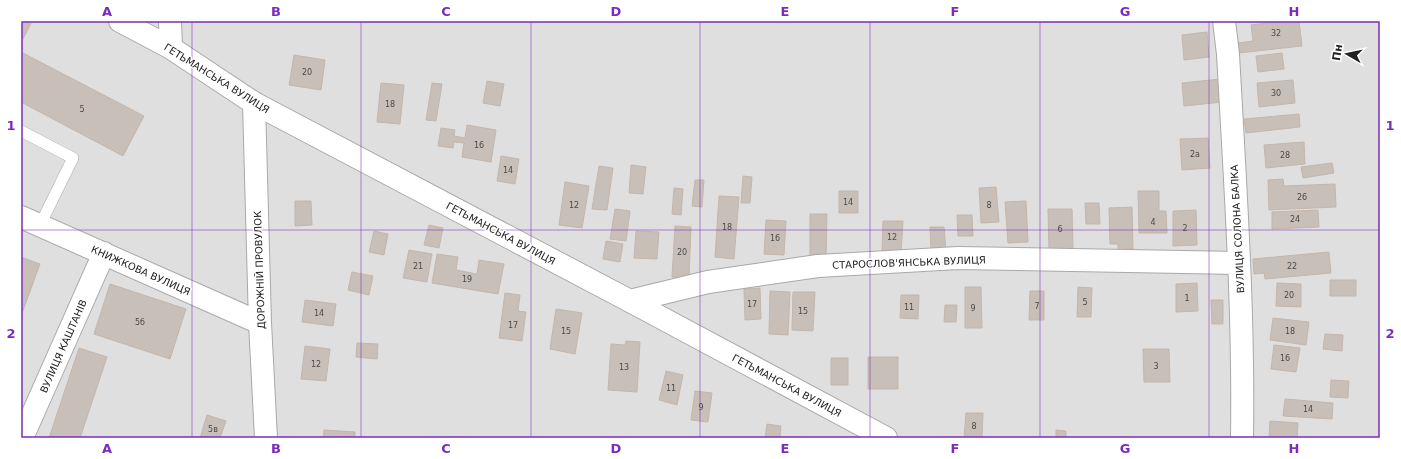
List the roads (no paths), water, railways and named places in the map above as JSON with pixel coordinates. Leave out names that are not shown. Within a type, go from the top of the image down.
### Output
[{"type":"street","name":"ГЕТЬМАНСЬКА ВУЛИЦЯ","points":[[120,21],[171,48],[254,103],[886,438]]},
{"type":"street","points":[[170,21],[171,48]]},
{"type":"street","name":"ВУЛИЦЯ СОЛОНА БАЛКА","points":[[1224,21],[1228,54],[1239,263],[1243,367],[1242,438]]},
{"type":"street","name":"ДОРОЖНІЙ ПРОВУЛОК","points":[[254,103],[260,323],[266,438]]},
{"type":"street","name":"КНИЖКОВА ВУЛИЦЯ","points":[[30,221],[260,323]]},
{"type":"street","name":"ВУЛИЦЯ КАШТАНІВ","points":[[22,438],[104,253]]},
{"type":"street","name":"СТАРОСЛОВ'ЯНСЬКА ВУЛИЦЯ","points":[[630,301],[708,282],[818,266],[958,258],[1239,263]]},
{"type":"lane","points":[[21,131],[73,158],[30,221]]}]
